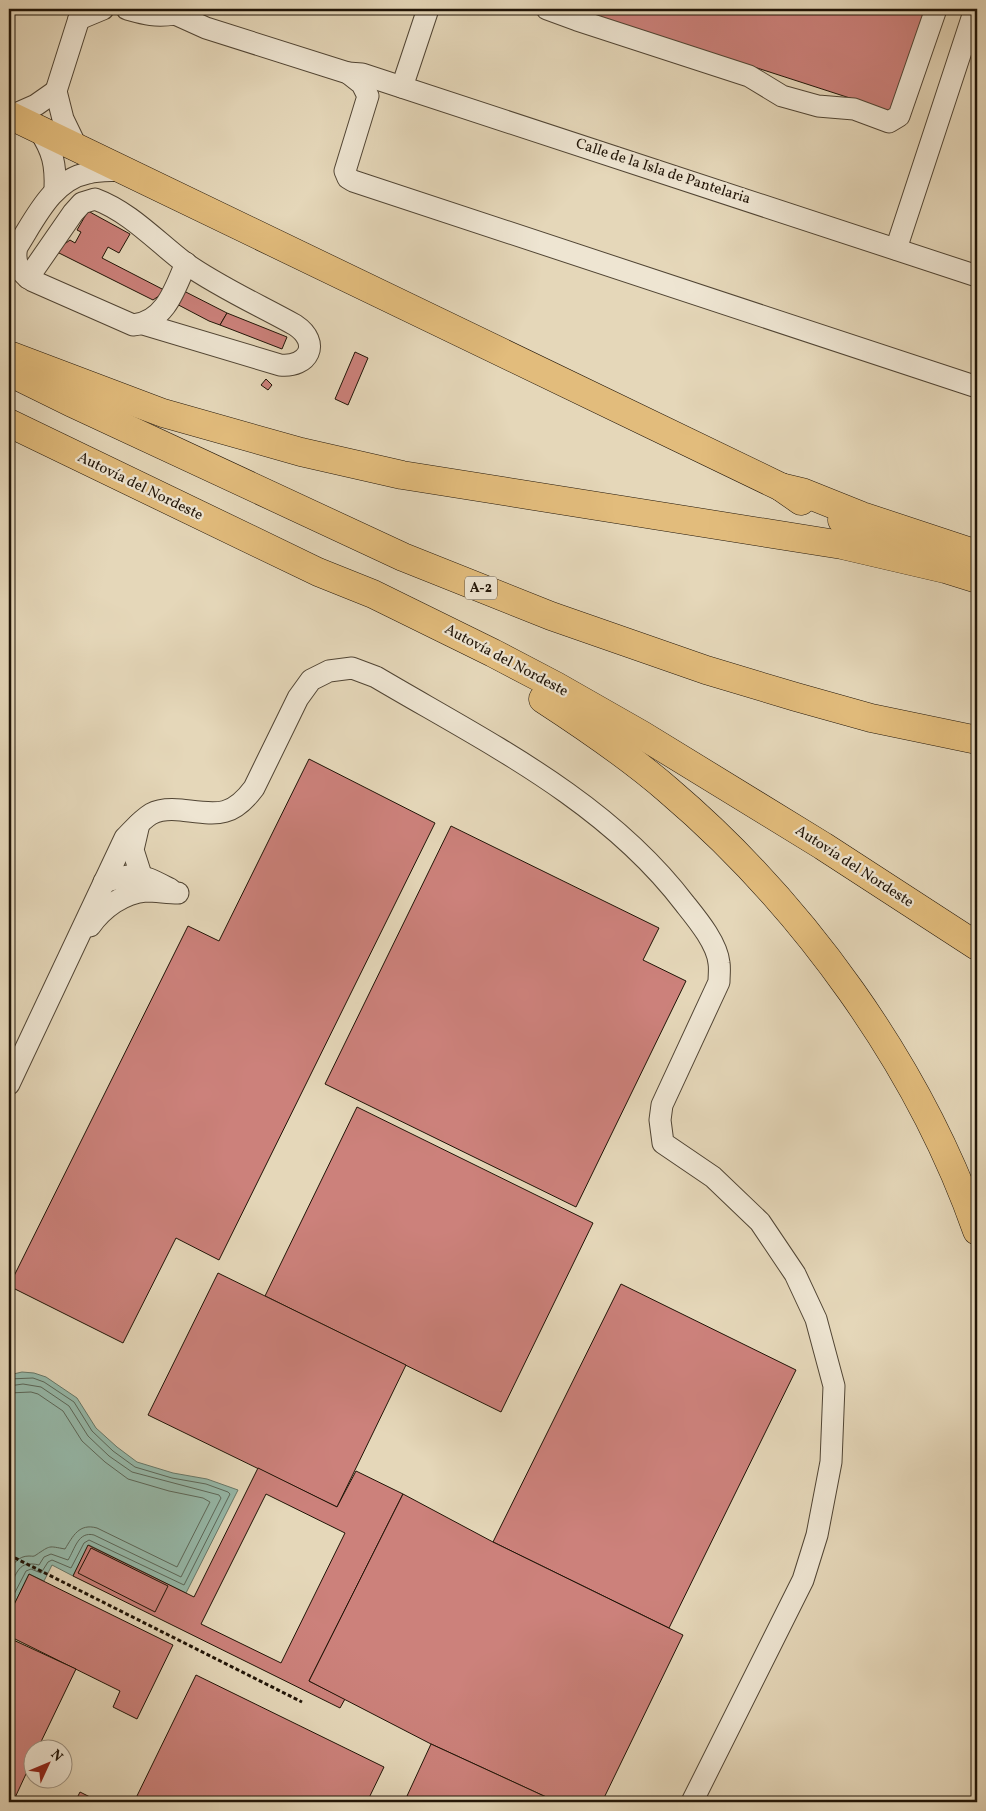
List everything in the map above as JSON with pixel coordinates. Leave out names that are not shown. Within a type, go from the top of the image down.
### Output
[{"type":"main road","points":[[10,115],[781,487],[797,499],[907,549],[944,569]]},
{"type":"main road","points":[[9,354],[164,413],[301,452],[402,475],[842,546],[944,569],[977,579]]},
{"type":"main road","name":"A-2","points":[[9,372],[403,557],[551,616],[706,670],[796,697],[871,718],[977,740]]},
{"type":"main road","name":"Autovía del Nordeste","points":[[9,423],[318,572],[373,594],[556,686],[650,740],[824,846],[977,946]]},
{"type":"main road","points":[[781,487],[802,492],[862,516],[977,554]]},
{"type":"main road","points":[[318,572],[362,602],[468,656],[549,702],[626,757],[668,790],[711,829],[765,883],[817,946],[882,1036],[932,1123],[977,1231]]},
{"type":"lane","points":[[77,148],[63,119],[56,90],[80,14],[104,9]]},
{"type":"lane","points":[[126,9],[160,17],[172,11]]},
{"type":"lane","points":[[402,87],[428,9]]},
{"type":"lane","points":[[548,9],[749,76],[782,96],[818,106],[854,109],[889,122],[900,116],[936,9]]},
{"type":"lane","points":[[896,249],[975,9]]},
{"type":"lane","name":"Calle de la Isla de Pantelaria","points":[[172,11],[206,28],[348,73],[362,74],[977,276]]},
{"type":"lane","points":[[348,73],[362,84],[368,96],[346,164],[345,171],[348,178],[353,181],[977,387]]},
{"type":"lane","points":[[10,115],[29,108],[56,90]]},
{"type":"lane","points":[[39,130],[50,147],[53,157],[55,190]]},
{"type":"lane","points":[[18,268],[15,254],[17,247],[55,190],[71,179],[88,172],[123,170]]},
{"type":"lane","points":[[95,199],[121,212],[186,263],[303,331],[308,336],[310,342],[305,358],[298,364],[290,366],[280,365],[143,324],[126,324],[18,268],[82,204],[88,200],[95,199]]},
{"type":"lane","points":[[143,324],[154,318],[168,303],[186,263]]},
{"type":"lane","points":[[9,1084],[125,838],[151,814],[169,809],[215,814],[230,810],[244,801],[254,788],[298,698],[311,680],[329,671],[352,668],[376,677],[542,775],[590,810],[632,846],[666,879],[710,940],[719,961],[719,982],[662,1105],[660,1120],[663,1143],[713,1177],[760,1222],[795,1274],[816,1319],[834,1386],[831,1462],[817,1535],[803,1580],[692,1802]]},
{"type":"lane","points":[[139,824],[133,850],[141,875]]},
{"type":"lane","points":[[69,957],[96,917],[114,902],[146,891],[181,895],[141,875],[122,876],[104,882]]},
{"type":"path","points":[[9,1555],[302,1702]]},
{"type":"water","points":[[22,1372],[46,1377],[77,1398],[96,1428],[137,1462],[173,1473],[207,1479],[238,1490],[186,1593],[89,1545],[73,1576],[52,1565],[44,1581],[29,1574],[9,1615],[9,1375]]},
{"type":"building","points":[[575,9],[928,9],[893,112]]},
{"type":"building","points":[[88,211],[130,234],[119,253],[108,247],[102,258],[166,291],[153,300],[55,251],[70,240],[75,243],[81,232],[77,230]]},
{"type":"building","points":[[176,287],[227,313],[220,325],[169,300]]},
{"type":"building","points":[[227,313],[287,337],[282,349],[220,325]]},
{"type":"building","points":[[355,352],[368,358],[348,405],[335,399]]},
{"type":"building","points":[[266,379],[272,385],[268,390],[261,385]]},
{"type":"building","points":[[309,759],[435,823],[219,1260],[176,1238],[123,1343],[9,1286],[188,926],[219,941]]},
{"type":"building","points":[[451,826],[659,928],[643,960],[686,981],[576,1207],[325,1084]]},
{"type":"building","points":[[357,1107],[593,1223],[501,1412],[265,1296]]},
{"type":"building","points":[[218,1273],[406,1365],[337,1507],[148,1415]]},
{"type":"building","points":[[621,1284],[796,1370],[669,1628],[493,1542]]},
{"type":"building","points":[[258,1468],[337,1507],[356,1471],[403,1494],[309,1681],[345,1699],[340,1708],[73,1576],[88,1545],[194,1597]],"holes":[[[266,1494],[345,1533],[281,1663],[201,1624]]]},
{"type":"building","points":[[403,1494],[493,1542],[683,1635],[602,1802],[557,1802],[431,1744],[309,1681]]},
{"type":"building","points":[[91,1548],[168,1586],[155,1612],[78,1573]]},
{"type":"building","points":[[29,1574],[173,1645],[137,1719],[113,1707],[120,1691],[9,1636],[9,1615]]},
{"type":"building","points":[[9,1638],[76,1669],[43,1738],[22,1738],[22,1783],[13,1802],[9,1802]]},
{"type":"building","points":[[196,1675],[384,1767],[367,1802],[134,1802]]},
{"type":"building","points":[[431,1744],[557,1802],[419,1802],[407,1796]]},
{"type":"building","points":[[80,1792],[100,1802],[75,1802]]},
{"type":"building","points":[[407,1796],[419,1802],[404,1802]]}]
